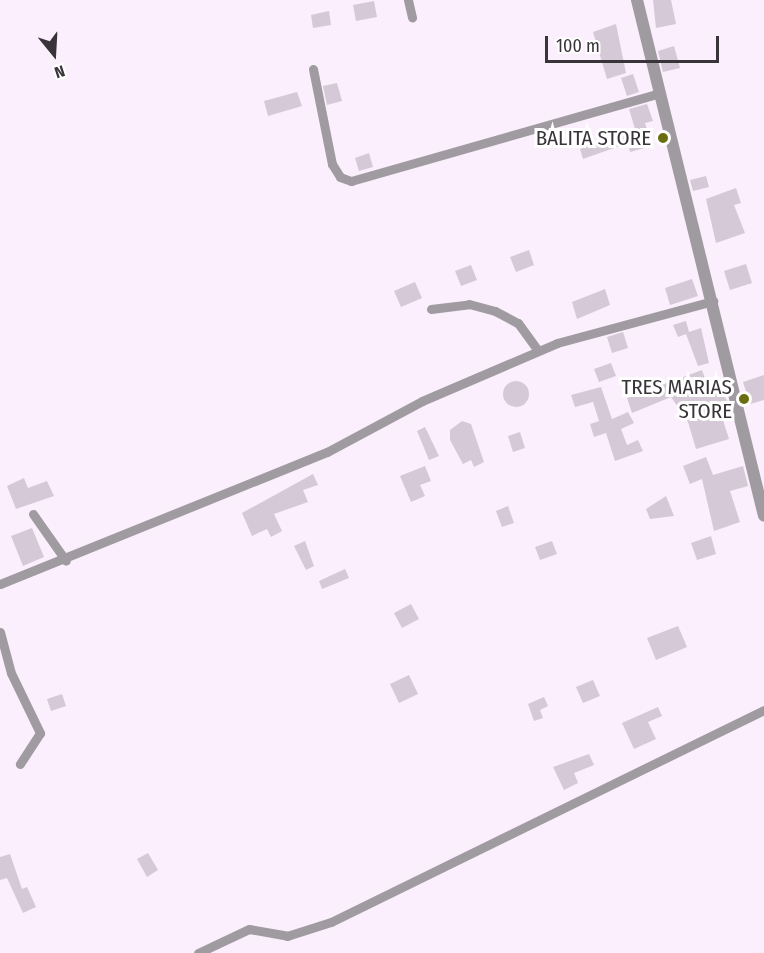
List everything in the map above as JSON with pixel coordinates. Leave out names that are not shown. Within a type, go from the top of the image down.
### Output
[{"type":"street","points":[[408,0],[412,18]]},
{"type":"street","points":[[637,0],[713,301],[764,516]]},
{"type":"street","points":[[314,69],[332,164],[336,174],[351,181],[660,93]]},
{"type":"street","points":[[0,584],[66,561],[327,452],[422,400],[537,351],[713,301]]},
{"type":"street","points":[[431,309],[469,304],[495,311],[518,323],[537,351]]},
{"type":"street","points":[[33,514],[66,561]]},
{"type":"street","points":[[0,632],[11,673],[40,733],[20,764]]},
{"type":"street","points":[[198,953],[249,929],[287,936],[331,922],[764,710]]},
{"type":"building","points":[[653,0],[671,0],[676,24],[656,28]]},
{"type":"building","points":[[374,1],[377,17],[356,21],[353,5]]},
{"type":"building","points":[[329,11],[331,25],[313,28],[311,15]]},
{"type":"building","points":[[616,24],[626,73],[607,79],[593,32]]},
{"type":"building","points":[[674,46],[680,68],[663,72],[658,51]]},
{"type":"building","points":[[633,74],[639,92],[627,96],[621,78]]},
{"type":"building","points":[[337,83],[342,101],[327,105],[323,86]]},
{"type":"building","points":[[297,92],[302,106],[268,116],[264,101]]},
{"type":"building","points":[[647,104],[653,121],[645,123],[652,146],[630,152],[628,143],[583,159],[580,149],[635,129],[629,109]]},
{"type":"building","points":[[369,153],[373,167],[359,171],[355,158]]},
{"type":"building","points":[[706,176],[709,187],[693,191],[690,180]]},
{"type":"building","points":[[736,188],[741,203],[734,205],[745,233],[716,243],[706,199]]},
{"type":"building","points":[[529,250],[534,265],[516,272],[510,257]]},
{"type":"building","points":[[746,264],[752,283],[730,290],[724,271]]},
{"type":"building","points":[[471,265],[477,280],[461,286],[455,271]]},
{"type":"building","points":[[692,279],[698,296],[670,305],[665,288]]},
{"type":"building","points":[[415,282],[422,298],[401,307],[394,291]]},
{"type":"building","points":[[605,289],[610,305],[577,319],[572,302]]},
{"type":"building","points":[[686,321],[689,332],[701,328],[709,363],[698,366],[686,334],[678,337],[673,325]]},
{"type":"building","points":[[623,332],[628,348],[612,353],[607,337]]},
{"type":"building","points":[[611,363],[616,376],[599,382],[594,369]]},
{"type":"building","points":[[702,370],[708,387],[719,384],[727,401],[730,414],[722,417],[729,439],[696,449],[688,422],[671,397],[632,413],[627,398]]},
{"type":"building","points":[[764,375],[764,400],[750,404],[743,382]]},
{"type":"building","points":[[516,381],[525,385],[529,394],[525,403],[516,407],[507,403],[503,394],[507,385]]},
{"type":"building","points":[[601,387],[612,419],[628,412],[634,423],[621,429],[627,445],[638,440],[643,451],[615,461],[606,433],[594,437],[590,424],[599,421],[593,402],[575,407],[571,395]]},
{"type":"building","points":[[462,421],[471,424],[484,462],[474,467],[471,460],[463,464],[450,440],[450,430]]},
{"type":"building","points":[[425,427],[439,456],[429,460],[417,431]]},
{"type":"building","points":[[520,432],[525,448],[513,452],[508,436]]},
{"type":"building","points":[[706,457],[713,475],[743,466],[748,486],[730,491],[740,522],[714,531],[702,479],[690,484],[683,466]]},
{"type":"building","points":[[425,466],[431,481],[420,485],[425,496],[411,502],[400,476]]},
{"type":"building","points":[[313,474],[318,485],[303,490],[308,502],[274,514],[282,531],[271,537],[267,529],[252,536],[242,513]]},
{"type":"building","points":[[24,478],[28,488],[47,481],[54,496],[16,509],[7,486]]},
{"type":"building","points":[[666,496],[674,516],[650,519],[646,509]]},
{"type":"building","points":[[508,506],[514,523],[502,527],[496,511]]},
{"type":"building","points":[[32,528],[44,557],[23,566],[11,536]]},
{"type":"building","points":[[711,536],[716,554],[697,560],[691,543]]},
{"type":"building","points":[[305,541],[314,566],[306,570],[294,546]]},
{"type":"building","points":[[552,541],[557,554],[540,560],[535,547]]},
{"type":"building","points":[[345,569],[349,578],[322,589],[319,581]]},
{"type":"building","points":[[411,604],[419,619],[402,628],[394,613]]},
{"type":"building","points":[[678,626],[687,647],[656,660],[647,638]]},
{"type":"building","points":[[409,675],[418,694],[399,703],[390,684]]},
{"type":"building","points":[[593,680],[600,696],[583,703],[576,687]]},
{"type":"building","points":[[62,694],[66,706],[51,711],[47,699]]},
{"type":"building","points":[[544,697],[548,706],[540,710],[543,718],[534,721],[528,704]]},
{"type":"building","points":[[658,707],[662,716],[648,722],[656,739],[634,749],[622,723]]},
{"type":"building","points":[[589,754],[594,765],[574,773],[578,783],[564,790],[553,767]]},
{"type":"building","points":[[148,853],[158,870],[147,877],[137,859]]},
{"type":"building","points":[[10,854],[22,889],[27,887],[36,907],[23,913],[7,878],[0,880],[0,857]]},
{"type":"place","name":"BALITA STORE","points":[[663,138]]},
{"type":"place","name":"TRES MARIAS STORE","points":[[744,399]]}]
